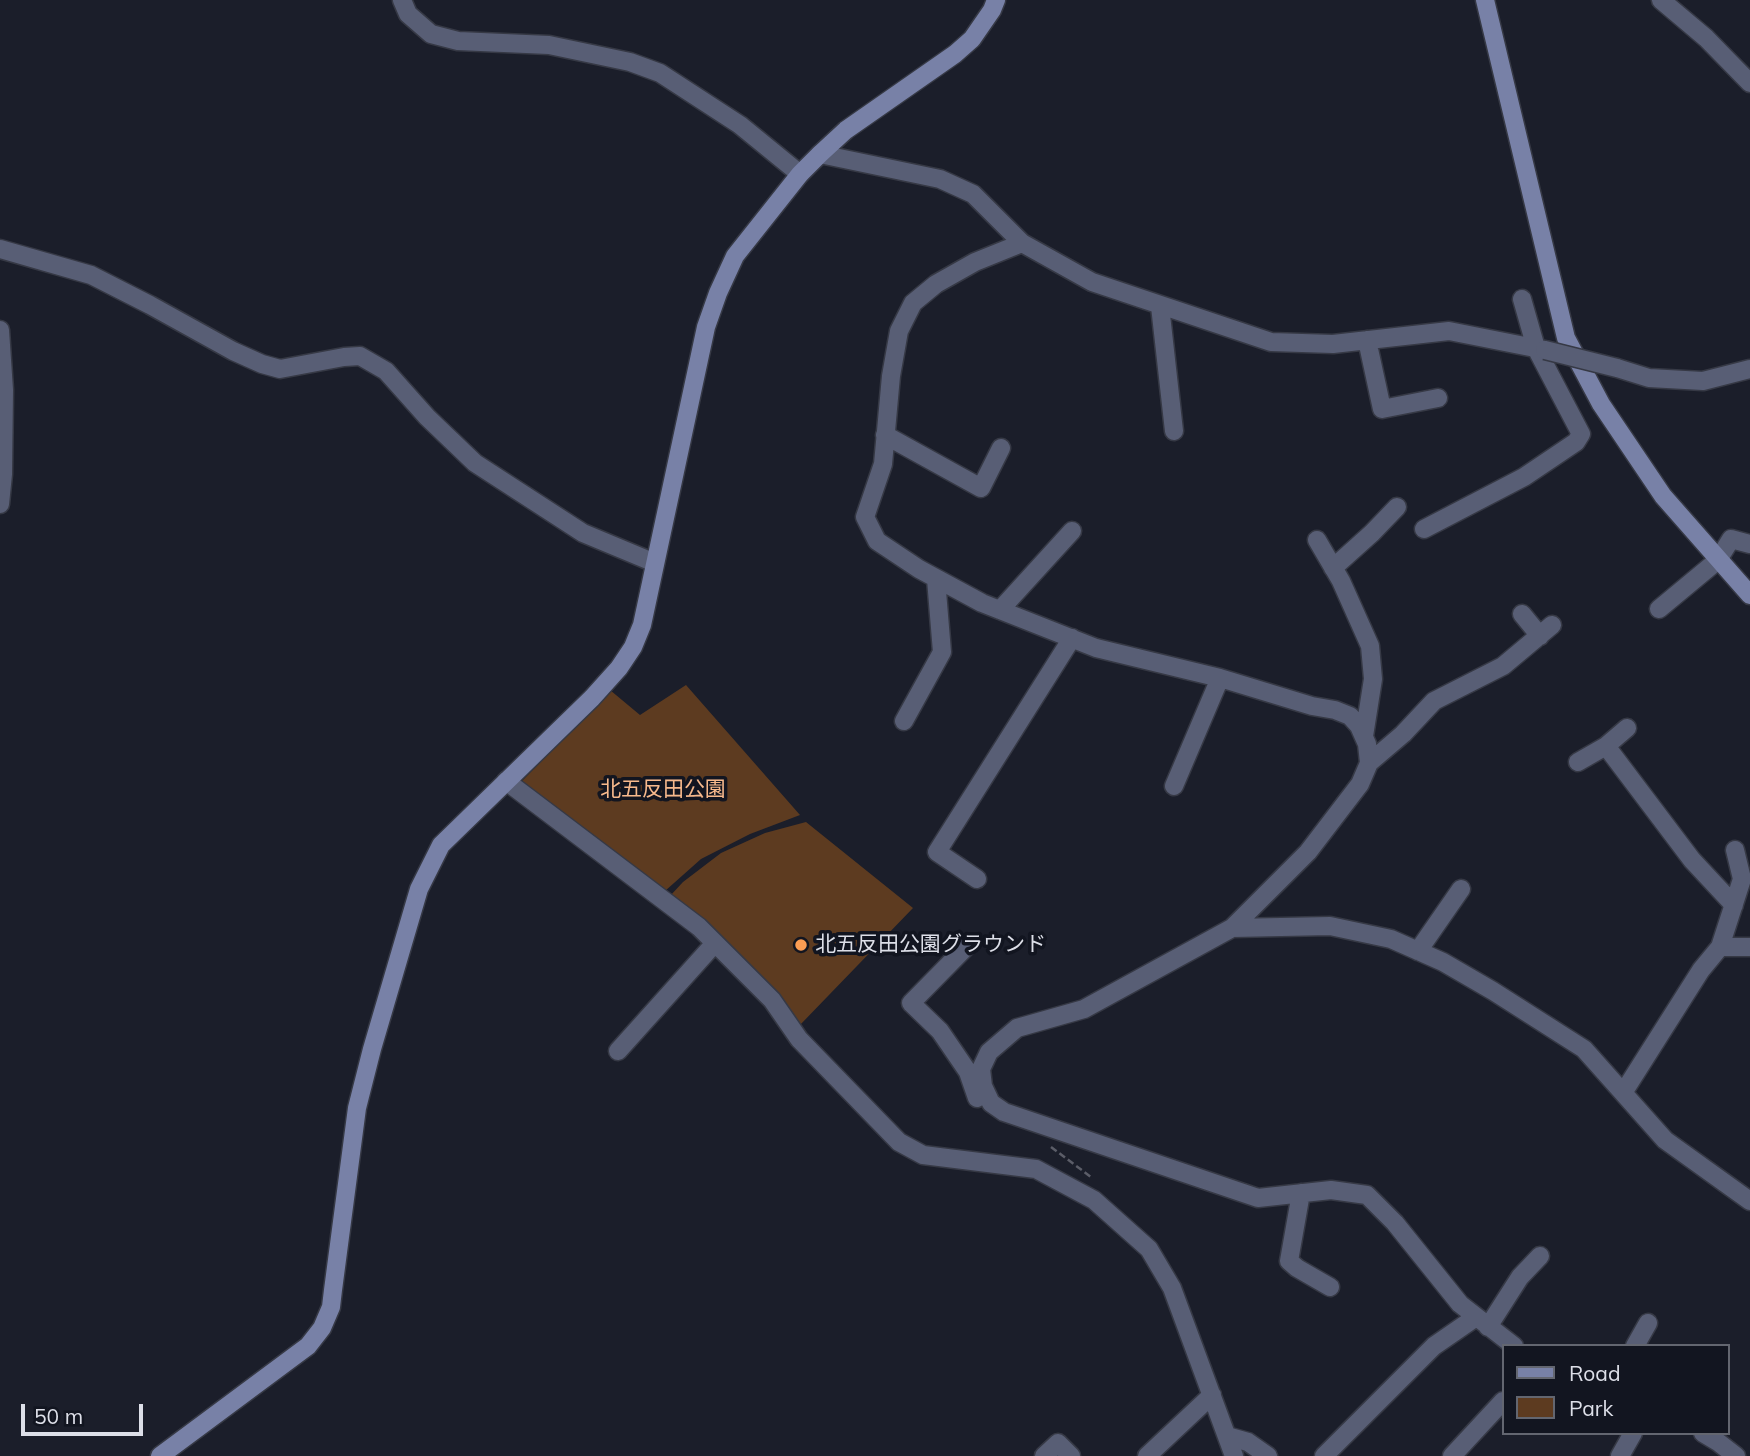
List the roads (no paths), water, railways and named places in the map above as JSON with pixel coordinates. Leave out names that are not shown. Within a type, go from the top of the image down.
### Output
[{"type":"street","points":[[402,0],[408,14],[431,34],[458,41],[549,45],[630,62],[660,73],[740,125],[800,174]]},
{"type":"street","points":[[160,1456],[308,1346],[322,1328],[331,1307],[334,1290],[357,1108],[419,889],[441,845],[592,698],[619,668],[633,647],[642,625],[706,327],[718,292],[735,256],[800,174],[820,154],[846,130],[955,54],[972,39],[996,0]]},
{"type":"street","points":[[1485,0],[1566,338],[1601,404],[1663,496],[1750,595]]},
{"type":"street","points":[[1661,0],[1706,38],[1750,83]]},
{"type":"street","points":[[820,154],[940,179],[973,194],[1023,243],[1092,282],[1271,342],[1333,344],[1449,331],[1541,349],[1649,378],[1703,381],[1750,369]]},
{"type":"street","points":[[1023,243],[975,262],[936,284],[913,303],[899,331],[891,376],[883,464],[865,517],[877,541],[936,579],[982,603],[1096,648],[1220,678],[1350,716],[1364,736],[1368,763],[1360,784],[1308,852],[1232,928],[1084,1009],[1017,1028],[989,1052],[981,1069],[983,1086],[991,1103],[1004,1112],[1258,1198],[1331,1190],[1367,1195],[1395,1223],[1461,1304],[1511,1344]]},
{"type":"street","points":[[0,249],[91,275],[262,364],[281,369],[360,356],[386,371],[427,417],[474,463],[583,533],[655,563]]},
{"type":"street","points":[[1424,529],[1524,477],[1576,442],[1581,434],[1541,349],[1522,299]]},
{"type":"street","points":[[1160,306],[1174,431]]},
{"type":"street","points":[[0,330],[4,390],[0,504]]},
{"type":"street","points":[[1367,341],[1382,408],[1438,398]]},
{"type":"street","points":[[885,435],[981,488],[1001,448]]},
{"type":"street","points":[[1333,568],[1397,507]]},
{"type":"street","points":[[1000,610],[1072,531]]},
{"type":"street","points":[[1317,540],[1341,581],[1370,646],[1373,679],[1364,736]]},
{"type":"street","points":[[1659,609],[1718,560],[1731,540],[1750,544]]},
{"type":"street","points":[[904,721],[942,652],[936,579]]},
{"type":"street","points":[[1368,763],[1402,734],[1433,701],[1503,666],[1546,630],[1522,614]]},
{"type":"street","points":[[977,879],[937,852],[1072,638]]},
{"type":"street","points":[[1174,786],[1220,678]]},
{"type":"street","points":[[1578,762],[1606,746],[1627,728]]},
{"type":"street","points":[[1606,746],[1692,860],[1734,905]]},
{"type":"street","points":[[506,781],[699,927],[772,1000],[799,1039],[899,1142],[923,1155],[1036,1169],[1094,1200],[1149,1249],[1172,1287],[1234,1456]]},
{"type":"street","points":[[1623,1093],[1701,970],[1720,947],[1742,879],[1735,850]]},
{"type":"street","points":[[1418,951],[1461,889]]},
{"type":"street","points":[[1232,928],[1330,926],[1391,939],[1443,962],[1584,1049],[1665,1140],[1750,1201]]},
{"type":"street","points":[[618,1051],[715,943]]},
{"type":"street","points":[[969,944],[911,1003],[940,1031],[968,1072],[977,1098],[992,1112],[999,1108]]},
{"type":"street","points":[[1720,947],[1750,947]]},
{"type":"street","points":[[1301,1193],[1289,1261],[1330,1287]]},
{"type":"street","points":[[1324,1456],[1434,1346],[1482,1322],[1540,1256]]},
{"type":"street","points":[[1636,1344],[1648,1323]]},
{"type":"street","points":[[1147,1456],[1212,1395]]},
{"type":"street","points":[[1452,1456],[1502,1402]]},
{"type":"street","points":[[1620,1456],[1632,1435]]},
{"type":"street","points":[[1706,1435],[1736,1456]]},
{"type":"street","points":[[1227,1436],[1248,1442],[1268,1456]]},
{"type":"street","points":[[1044,1456],[1058,1443],[1071,1456]]},
{"type":"place","name":"北五反田公園グラウンド","points":[[801,945]]},
{"type":"park label","name":"北五反田公園","points":[[663,790]]}]
